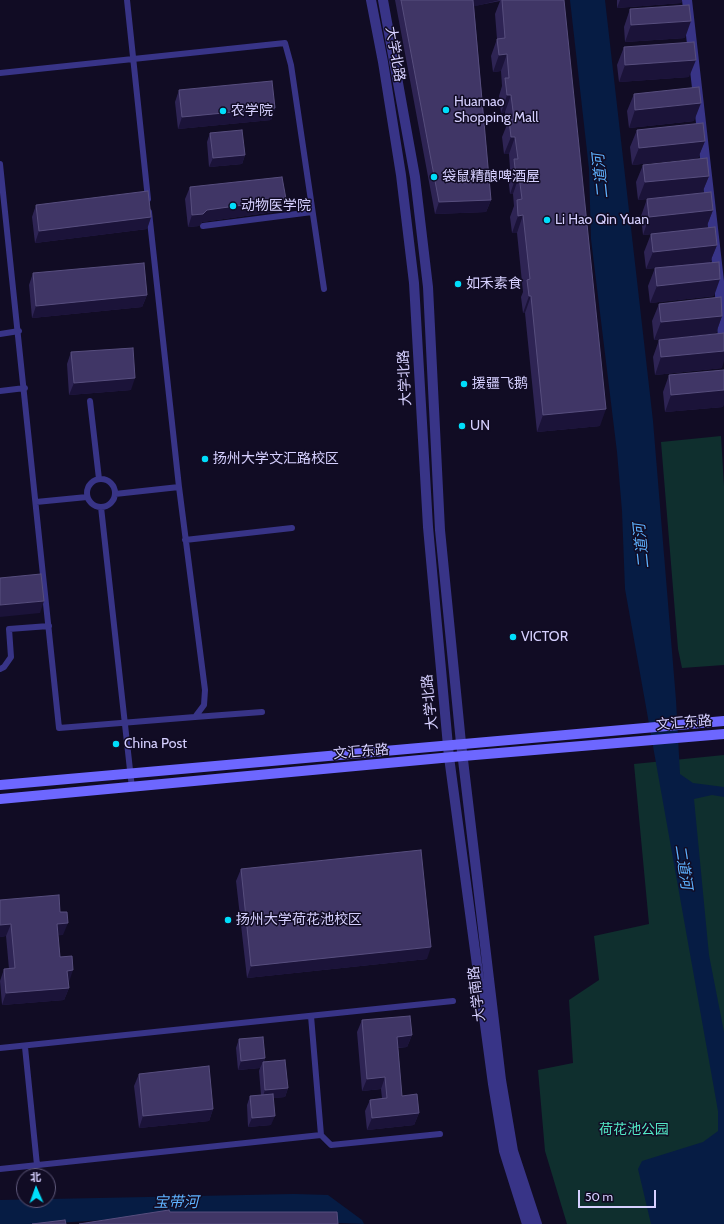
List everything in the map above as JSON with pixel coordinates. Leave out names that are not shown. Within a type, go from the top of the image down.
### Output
[{"type":"main road","name":"文汇东路","points":[[0,785],[449,744],[636,730],[724,721]]},
{"type":"main road","name":"文汇东路","points":[[0,799],[132,788],[450,757],[724,734]]},
{"type":"street","name":"大学北路","points":[[371,0],[383,62],[401,175],[414,283],[428,527],[450,757]]},
{"type":"street","name":"大学北路","points":[[383,0],[415,177],[428,287],[440,530],[463,756]]},
{"type":"street","points":[[687,0],[719,281],[724,353]]},
{"type":"street","name":"大学南路","points":[[463,756],[501,1080],[513,1151],[537,1224]]},
{"type":"street","name":"大学南路","points":[[450,757],[493,1084],[504,1151],[527,1224]]},
{"type":"lane","points":[[127,0],[179,487],[205,690],[204,705],[195,717]]},
{"type":"lane","points":[[0,73],[285,43],[291,65],[324,289]]},
{"type":"lane","points":[[0,164],[25,388],[59,728],[262,712]]},
{"type":"lane","points":[[203,226],[312,212]]},
{"type":"lane","points":[[0,334],[19,331]]},
{"type":"lane","points":[[0,391],[25,388]]},
{"type":"lane","points":[[90,401],[99,479]]},
{"type":"lane","points":[[99,479],[104,479],[112,484],[114,494],[111,502],[101,507],[93,504],[87,497],[88,487],[94,480],[99,479]]},
{"type":"lane","points":[[114,494],[179,487]]},
{"type":"lane","points":[[36,502],[87,497]]},
{"type":"lane","points":[[101,507],[132,788]]},
{"type":"lane","points":[[185,540],[292,528]]},
{"type":"lane","points":[[0,669],[4,667],[11,657],[9,629],[49,626]]},
{"type":"lane","points":[[0,1048],[25,1047],[453,1001]]},
{"type":"lane","points":[[310,1016],[321,1135],[331,1145],[440,1134]]},
{"type":"lane","points":[[25,1047],[37,1165]]},
{"type":"lane","points":[[0,1169],[321,1135]]},
{"type":"green space","points":[[721,436],[724,486],[724,665],[682,668],[678,649],[661,442]]},
{"type":"green space","name":"荷花池公园","points":[[724,755],[724,1224],[567,1224],[545,1151],[538,1070],[573,1063],[569,1000],[599,980],[594,936],[649,924],[634,764]]},
{"type":"water","name":"二道河","points":[[570,0],[605,0],[653,421],[676,700],[680,774],[693,783],[724,787],[724,797],[712,795],[694,799],[709,955],[724,1032],[724,1224],[651,1224],[638,1169],[642,1161],[703,1142],[718,1131],[718,1111],[625,589],[622,511],[617,452],[591,239],[589,169]]},
{"type":"water","name":"宝带河","points":[[294,1194],[328,1195],[362,1220],[364,1224],[165,1216],[41,1224],[0,1224],[0,1200],[16,1200],[16,1208],[56,1208],[56,1199]]},
{"type":"building","name":"Huamao Shopping Mall","points":[[401,0],[473,0],[491,200],[439,202]]},
{"type":"building","name":"Li Hao Qin Yuan","points":[[502,0],[564,0],[606,409],[543,415],[531,296],[529,296],[527,280],[530,279],[523,215],[518,216],[517,200],[522,199],[519,176],[516,177],[514,159],[518,159],[515,137],[511,137],[509,120],[514,119],[511,95],[507,95],[505,78],[509,78],[507,54],[499,55],[497,39],[505,38]]},
{"type":"building","points":[[689,5],[691,21],[631,25],[630,9]]},
{"type":"building","points":[[694,42],[696,60],[625,65],[624,47]]},
{"type":"building","points":[[272,81],[275,108],[182,117],[179,90]]},
{"type":"building","points":[[699,87],[701,103],[635,110],[634,94]]},
{"type":"building","points":[[703,123],[705,141],[639,148],[637,130]]},
{"type":"building","points":[[242,130],[245,155],[213,158],[210,133]]},
{"type":"building","points":[[707,158],[709,176],[645,182],[643,165]]},
{"type":"building","points":[[282,177],[286,199],[207,210],[203,214],[192,215],[190,187]]},
{"type":"building","points":[[148,191],[151,217],[39,231],[36,205]]},
{"type":"building","points":[[711,192],[713,210],[649,217],[647,199]]},
{"type":"building","points":[[715,227],[717,245],[653,252],[651,234]]},
{"type":"building","points":[[719,262],[720,279],[657,286],[655,268]]},
{"type":"building","points":[[144,263],[147,295],[36,306],[33,273]]},
{"type":"building","points":[[721,297],[722,316],[661,322],[659,304]]},
{"type":"building","points":[[724,333],[724,351],[661,357],[659,340]]},
{"type":"building","points":[[133,348],[135,378],[74,383],[71,352]]},
{"type":"building","points":[[724,370],[724,390],[671,395],[669,375]]},
{"type":"building","points":[[41,574],[44,601],[0,605],[0,578]]},
{"type":"building","points":[[421,850],[431,947],[251,966],[241,869]]},
{"type":"building","points":[[59,895],[60,912],[67,912],[68,923],[57,924],[60,957],[72,956],[73,970],[67,971],[69,988],[6,993],[4,969],[15,968],[11,924],[0,925],[0,900]]},
{"type":"building","points":[[410,1016],[412,1035],[397,1037],[402,1096],[417,1094],[419,1113],[372,1118],[370,1100],[387,1098],[385,1077],[367,1079],[362,1020]]},
{"type":"building","points":[[263,1037],[265,1058],[241,1061],[239,1039]]},
{"type":"building","points":[[285,1060],[288,1088],[265,1090],[263,1062]]},
{"type":"building","points":[[209,1066],[213,1109],[143,1116],[139,1074]]},
{"type":"building","points":[[273,1094],[275,1116],[252,1118],[250,1096]]},
{"type":"building","points":[[169,1210],[170,1212],[337,1212],[338,1224],[79,1224]]},
{"type":"building","points":[[65,1220],[66,1224],[32,1224]]},
{"type":"place","name":"Huamao Shopping Mall","points":[[446,110]]},
{"type":"place","name":"农学院","points":[[223,111]]},
{"type":"place","name":"袋鼠精酿啤酒屋","points":[[434,177]]},
{"type":"place","name":"动物医学院","points":[[233,206]]},
{"type":"place","name":"Li Hao Qin Yuan","points":[[547,220]]},
{"type":"place","name":"如禾素食","points":[[458,284]]},
{"type":"place","name":"援疆飞鹅","points":[[464,384]]},
{"type":"place","name":"UN","points":[[462,426]]},
{"type":"place","name":"扬州大学文汇路校区","points":[[205,459]]},
{"type":"place","name":"VICTOR","points":[[513,637]]},
{"type":"place","name":"China Post","points":[[116,744]]},
{"type":"place","name":"扬州大学荷花池校区","points":[[228,920]]}]
